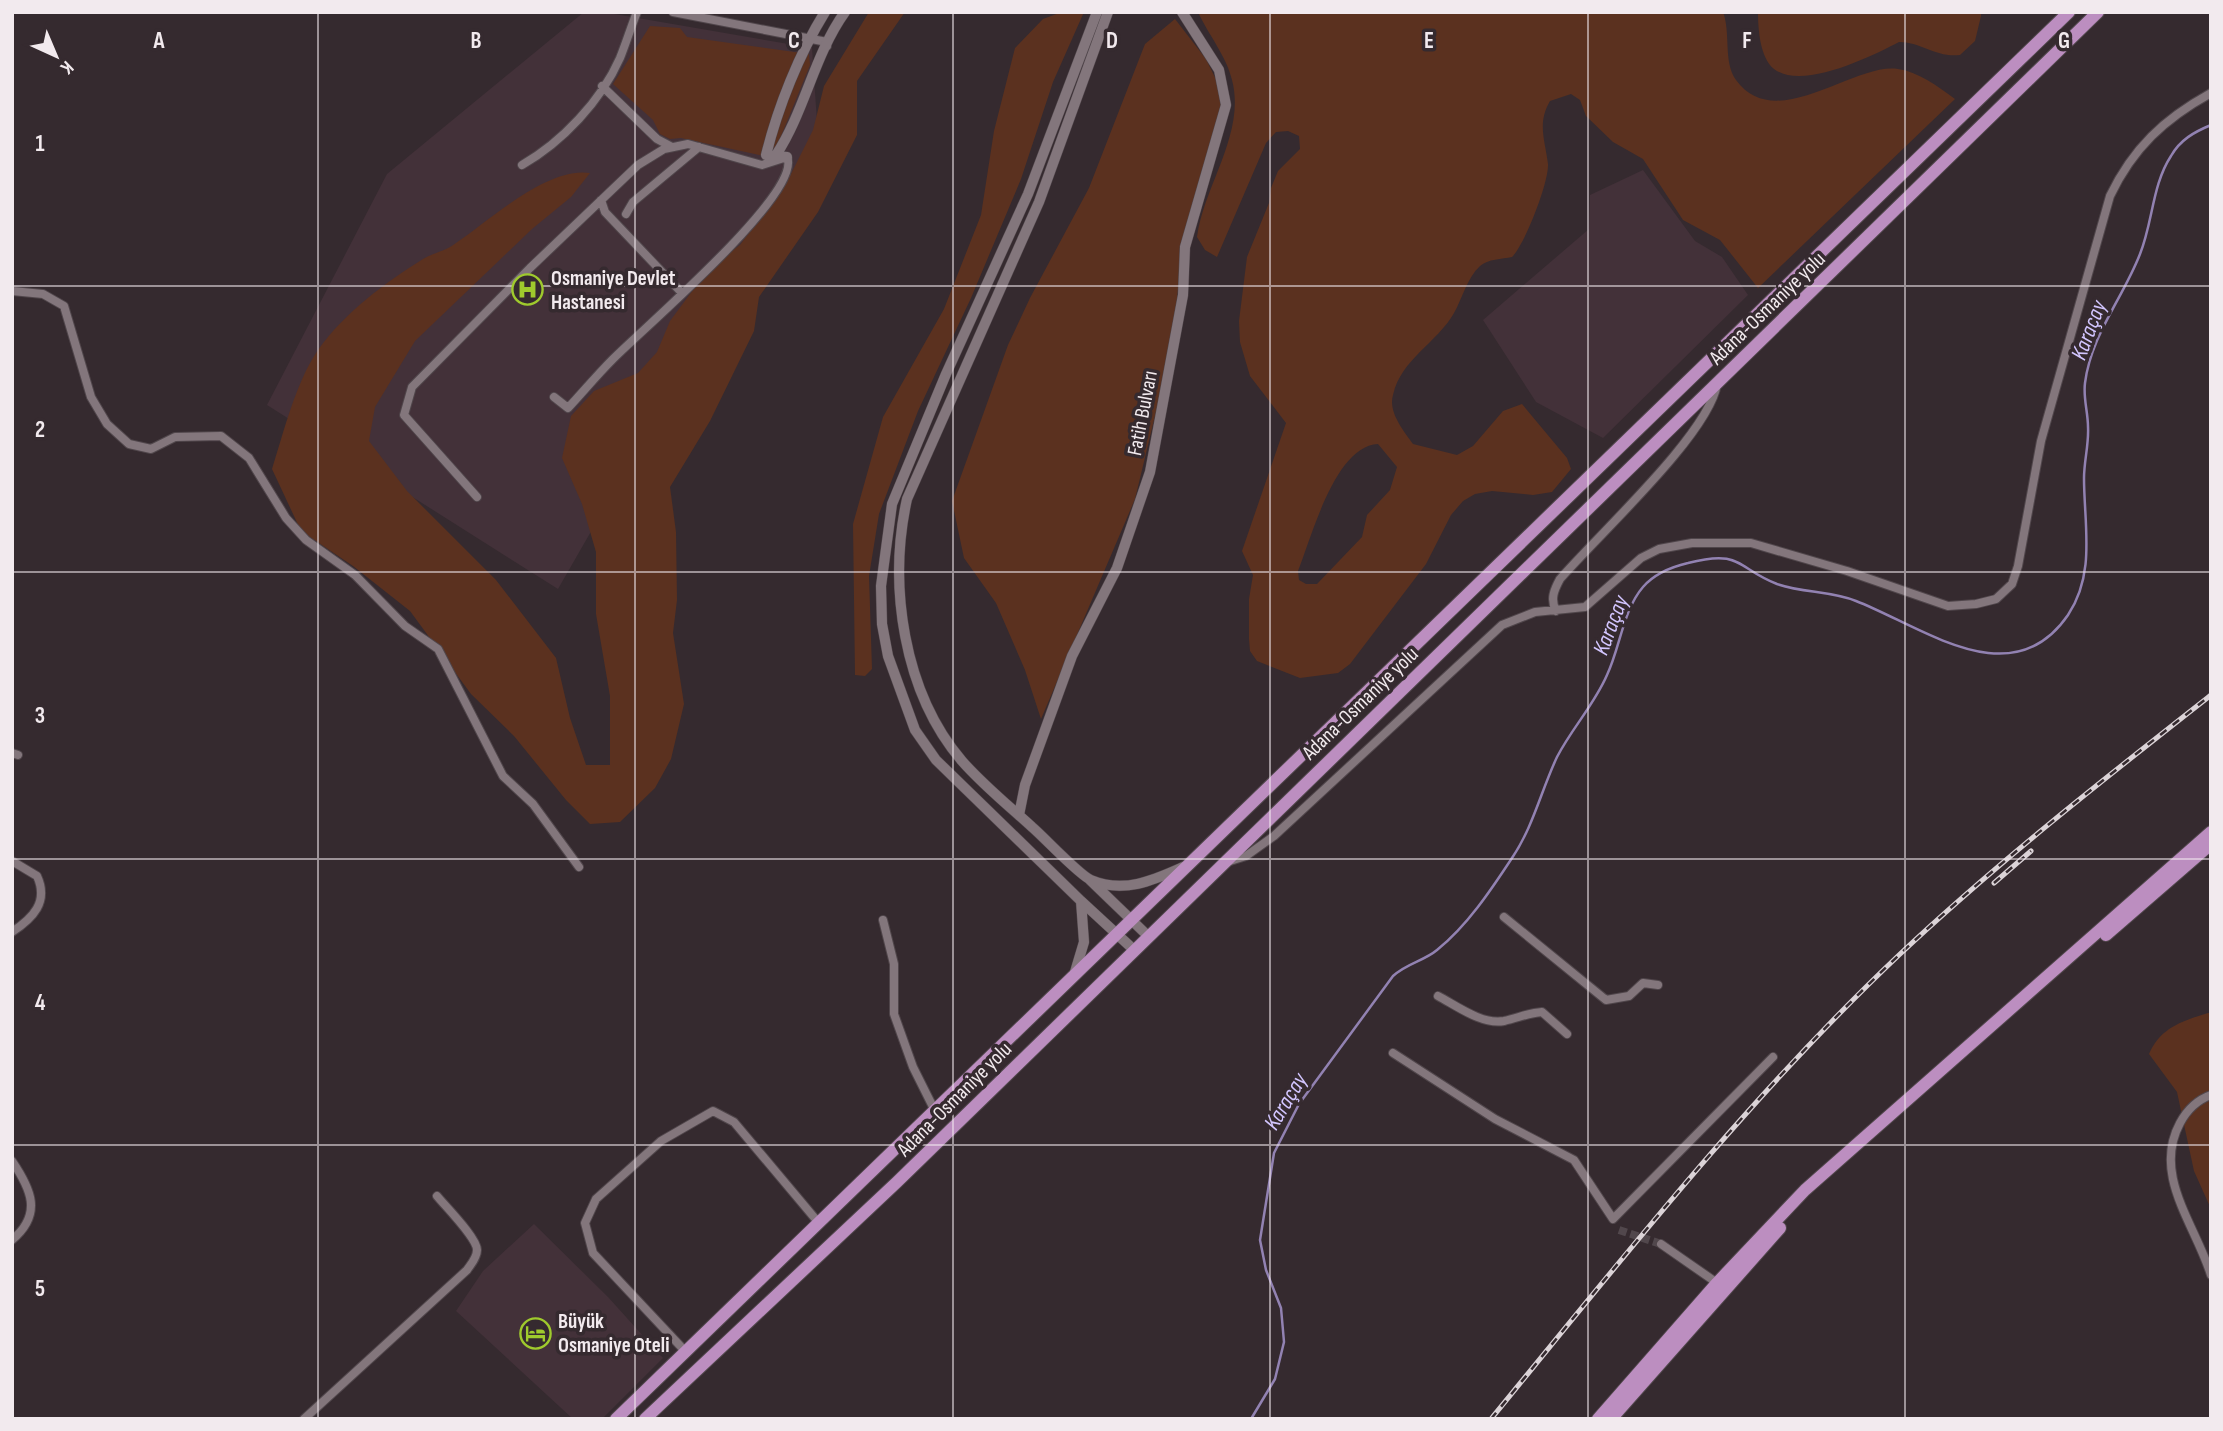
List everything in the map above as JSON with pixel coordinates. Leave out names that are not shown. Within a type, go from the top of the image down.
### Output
[{"type":"highway","name":"Adana-Osmaniye yolu","points":[[616,1419],[1075,971],[1190,864],[2068,12]]},
{"type":"highway","name":"Adana-Osmaniye yolu","points":[[645,1419],[897,1182],[1147,935],[2098,12]]},
{"type":"highway","points":[[1598,1419],[1805,1190],[2211,832]]},
{"type":"highway","points":[[1611,1419],[1721,1286],[1808,1198],[2208,847]]},
{"type":"street","points":[[522,165],[559,141],[602,86],[619,60],[637,12]]},
{"type":"street","points":[[673,12],[827,42],[827,46]]},
{"type":"street","points":[[787,156],[766,155],[808,38],[825,12]]},
{"type":"street","points":[[787,156],[776,155],[845,12]]},
{"type":"street","points":[[1097,12],[1028,194],[946,374],[892,504],[881,586],[882,624],[888,656],[915,730],[936,760],[1133,949]]},
{"type":"street","points":[[1108,12],[1040,202],[907,499],[900,529],[900,617],[932,714],[962,761],[1147,935]]},
{"type":"street","name":"Fatih Bulvarı","points":[[1019,815],[1025,785],[1072,656],[1118,568],[1150,472],[1183,295],[1185,247],[1226,105],[1219,70],[1182,12]]},
{"type":"street","points":[[602,86],[657,139],[672,147]]},
{"type":"street","points":[[1220,864],[1246,856],[1274,836],[1502,625],[1535,612],[1586,607],[1641,558],[1659,549],[1692,543],[1751,543],[1948,606],[1996,599],[2012,584],[2018,566],[2041,442],[2110,196],[2124,166],[2146,140],[2169,120],[2211,93]]},
{"type":"street","points":[[477,497],[404,415],[412,387],[638,165],[672,147],[688,144],[762,165],[787,156]]},
{"type":"street","points":[[626,214],[633,202],[658,179],[699,147]]},
{"type":"street","points":[[554,397],[568,408],[612,359],[762,213],[787,177],[790,163],[787,156]]},
{"type":"street","points":[[601,200],[605,212],[682,293]]},
{"type":"street","points":[[12,291],[43,294],[64,306],[91,397],[107,424],[129,444],[151,449],[175,438],[220,436],[249,458],[286,518],[306,540],[355,575],[405,626],[438,649],[503,776],[533,804],[579,867]]},
{"type":"street","points":[[1556,611],[1553,604],[1554,590],[1560,579],[1694,433],[1714,400],[1717,384]]},
{"type":"street","points":[[12,861],[37,876],[42,898],[37,911],[12,932]]},
{"type":"street","points":[[1090,880],[1127,887],[1149,883],[1190,864]]},
{"type":"street","points":[[1075,971],[1084,942],[1081,901]]},
{"type":"street","points":[[1504,917],[1606,999],[1629,996],[1643,983],[1658,985]]},
{"type":"street","points":[[883,920],[894,964],[894,1014],[913,1068],[934,1109]]},
{"type":"street","points":[[1438,996],[1478,1017],[1502,1021],[1526,1013],[1542,1012],[1567,1034]]},
{"type":"street","points":[[1394,1053],[1494,1119],[1574,1160],[1619,1230]]},
{"type":"street","points":[[1613,1219],[1773,1057]]},
{"type":"street","points":[[2211,1094],[2196,1102],[2185,1115],[2169,1150],[2172,1181],[2196,1232],[2211,1275]]},
{"type":"street","points":[[685,1351],[593,1253],[585,1223],[596,1199],[661,1140],[713,1111],[734,1122],[818,1222]]},
{"type":"street","points":[[12,1161],[32,1194],[32,1208],[26,1222],[12,1240]]},
{"type":"street","points":[[304,1419],[467,1270],[475,1258],[477,1248],[473,1239],[438,1196]]},
{"type":"street","points":[[1661,1244],[1721,1286]]},
{"type":"shaded area","name":"Osmaniye Devlet Hastanesi","points":[[584,12],[603,12],[812,48],[818,136],[558,589],[267,405],[387,174]]},
{"type":"shaded area","points":[[869,12],[905,12],[857,81],[857,135],[818,212],[759,297],[754,331],[710,421],[670,487],[676,532],[677,600],[673,633],[684,704],[671,759],[655,788],[620,822],[590,824],[566,800],[514,736],[471,694],[410,611],[353,566],[301,531],[272,469],[291,407],[310,363],[328,336],[380,288],[423,259],[452,246],[538,186],[574,173],[590,173],[571,197],[532,229],[415,341],[375,407],[369,441],[407,491],[496,580],[556,658],[570,718],[586,765],[610,765],[610,696],[596,614],[596,552],[582,504],[562,458],[571,416],[594,391],[638,373],[657,352],[670,321],[710,267],[740,245],[790,176],[813,130],[824,86]]},
{"type":"shaded area","points":[[1062,12],[1084,12],[1053,82],[1021,179],[971,298],[918,411],[879,514],[869,576],[872,669],[865,676],[855,675],[853,524],[883,417],[944,309],[981,215],[994,131],[1015,48],[1043,19]]},
{"type":"shaded area","points":[[1198,12],[1723,12],[1732,73],[1753,95],[1772,100],[1793,99],[1880,70],[1898,69],[1921,76],[1955,99],[1758,288],[1720,240],[1683,220],[1643,159],[1613,142],[1586,116],[1580,100],[1571,94],[1550,101],[1543,124],[1547,173],[1523,240],[1512,257],[1480,266],[1468,282],[1447,324],[1404,371],[1397,382],[1392,401],[1397,421],[1413,444],[1457,455],[1473,446],[1503,411],[1522,404],[1567,458],[1571,469],[1552,492],[1533,495],[1492,491],[1475,494],[1463,501],[1451,515],[1426,564],[1350,664],[1338,673],[1300,678],[1257,661],[1250,651],[1249,599],[1253,575],[1242,551],[1286,423],[1250,376],[1240,342],[1239,321],[1247,257],[1269,203],[1271,188],[1278,171],[1300,149],[1299,136],[1288,131],[1276,132],[1266,143],[1217,257],[1205,250],[1197,237],[1201,217],[1229,139],[1235,100],[1226,63]],"holes":[[[1378,444],[1397,467],[1390,490],[1367,515],[1362,537],[1317,584],[1306,584],[1299,580],[1298,571],[1318,516],[1337,476],[1349,460],[1363,449]]]},
{"type":"shaded area","points":[[1758,12],[1981,12],[1981,16],[1975,41],[1960,55],[1944,54],[1915,44],[1899,42],[1837,69],[1802,76],[1786,75],[1769,64],[1761,43]]},
{"type":"shaded area","points":[[1175,19],[1206,59],[1223,94],[1206,178],[1183,244],[1172,345],[1135,499],[1041,719],[1025,670],[996,603],[964,558],[952,501],[1008,345],[1089,188],[1145,44]]},
{"type":"shaded area","points":[[650,26],[680,28],[687,37],[809,54],[810,65],[777,146],[769,157],[681,138],[670,139],[660,134],[653,120],[613,84]]},
{"type":"shaded area","points":[[1643,170],[1695,241],[1722,257],[1748,295],[1603,438],[1536,402],[1483,320],[1589,229],[1590,195]]},
{"type":"shaded area","points":[[2211,1013],[2211,1209],[2194,1171],[2177,1092],[2149,1054],[2159,1038],[2173,1027]]},
{"type":"shaded area","points":[[534,1224],[608,1297],[663,1358],[602,1419],[573,1419],[456,1311],[483,1271]]},
{"type":"waterway","name":"Karaçay","points":[[1251,1419],[1275,1379],[1284,1342],[1281,1308],[1266,1270],[1260,1240],[1274,1153],[1299,1104],[1393,976],[1432,954],[1448,940],[1478,907],[1512,858],[1531,821],[1557,757],[1602,686],[1636,596],[1658,574],[1675,566],[1706,559],[1729,559],[1777,584],[1856,601],[1966,648],[1994,653],[2021,651],[2046,639],[2068,615],[2077,599],[2085,566],[2087,548],[2084,478],[2088,433],[2085,389],[2088,365],[2140,254],[2165,167],[2183,141],[2211,125]]},
{"type":"tunnel","points":[[1619,1230],[1661,1244]]},
{"type":"railway","points":[[1491,1419],[1688,1180],[1844,1009],[1974,887],[2211,695]]},
{"type":"railway","points":[[1994,883],[2031,851]]},
{"type":"place","name":"Osmaniye Devlet Hastanesi","points":[[528,290]]},
{"type":"place","name":"Büyük Osmaniye Oteli","points":[[535,1333]]}]
